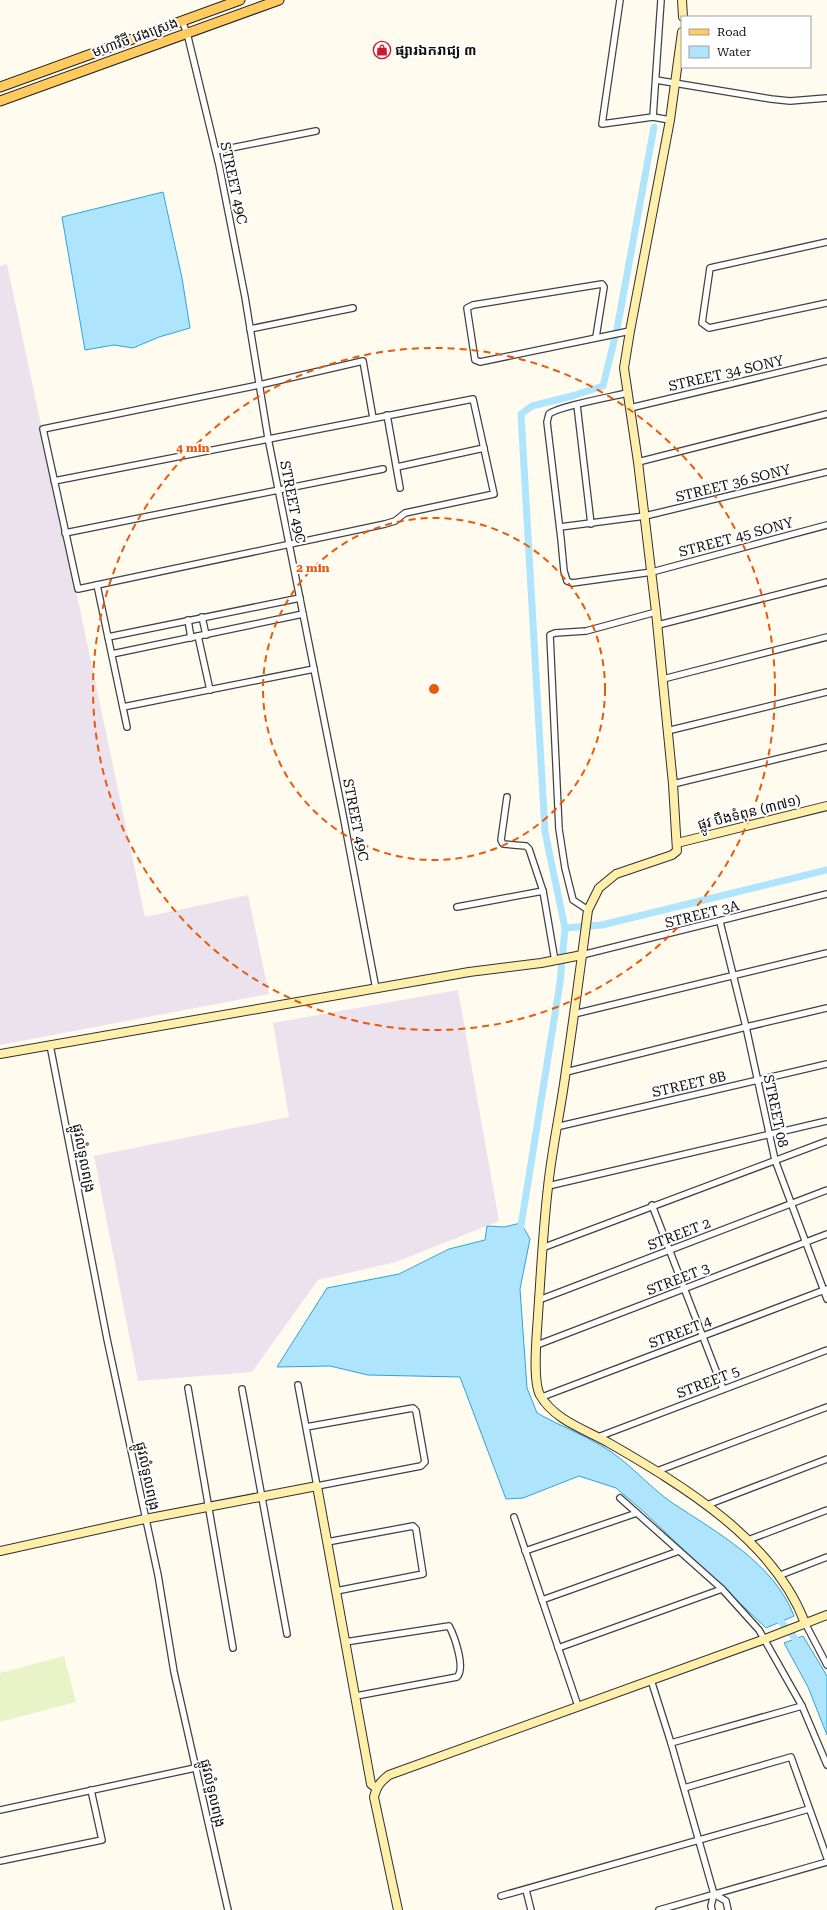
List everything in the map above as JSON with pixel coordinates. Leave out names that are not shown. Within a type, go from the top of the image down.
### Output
[{"type":"main road","name":"មហាវិថី វេងស្រេង","points":[[0,87],[240,0]]},
{"type":"main road","name":"មហាវិថី វេងស្រេង","points":[[0,101],[279,0]]},
{"type":"street","points":[[620,0],[602,124],[653,117],[670,120]]},
{"type":"street","points":[[653,117],[661,0]]},
{"type":"street","points":[[682,0],[683,16]]},
{"type":"street","name":"STREET 49C","points":[[182,21],[187,33],[216,151],[245,297],[268,438],[376,988]]},
{"type":"street","points":[[681,39],[670,120],[627,331],[624,368],[638,462],[658,625],[673,784],[677,851],[672,855],[616,874],[605,881],[594,895],[588,910],[566,1072],[556,1127],[548,1186],[542,1248],[536,1345],[538,1387],[542,1397],[551,1409],[566,1420],[598,1436],[657,1470],[707,1505],[748,1540],[778,1576],[799,1606],[805,1623],[827,1665]]},
{"type":"street","points":[[656,80],[771,100],[790,101],[827,98]]},
{"type":"street","points":[[216,151],[316,131]]},
{"type":"street","points":[[827,242],[710,268],[702,323],[709,328],[827,303]]},
{"type":"street","points":[[599,337],[604,287],[602,284],[473,305],[467,308],[475,360],[480,362],[599,337],[627,331]]},
{"type":"street","points":[[250,329],[353,308]]},
{"type":"street","points":[[54,481],[474,399],[494,492],[493,495],[405,513],[395,521],[385,524],[78,589],[65,532],[54,481],[43,429],[259,385],[363,361],[373,418]]},
{"type":"street","name":"STREET 34 SONY","points":[[630,408],[827,361]]},
{"type":"street","points":[[560,527],[547,422],[549,414],[552,411],[627,393]]},
{"type":"street","points":[[577,405],[591,524]]},
{"type":"street","points":[[638,462],[827,414]]},
{"type":"street","points":[[387,415],[400,488]]},
{"type":"street","points":[[397,467],[484,448]]},
{"type":"street","points":[[65,532],[383,469]]},
{"type":"street","name":"STREET 36 SONY","points":[[560,527],[645,516],[827,472]]},
{"type":"street","name":"STREET 45 SONY","points":[[560,527],[564,571],[567,581],[572,583],[652,572],[827,525]]},
{"type":"street","points":[[658,625],[827,582]]},
{"type":"street","points":[[97,585],[127,727]]},
{"type":"street","points":[[108,637],[300,598]]},
{"type":"street","points":[[588,910],[573,900],[565,868],[559,829],[550,635],[555,633],[586,631],[656,612]]},
{"type":"street","points":[[112,654],[303,614]]},
{"type":"street","points":[[202,617],[206,635]]},
{"type":"street","points":[[188,620],[191,638]]},
{"type":"street","points":[[198,636],[210,690]]},
{"type":"street","points":[[663,679],[827,637]]},
{"type":"street","points":[[123,707],[314,669]]},
{"type":"street","points":[[667,731],[827,692]]},
{"type":"street","points":[[673,784],[827,747]]},
{"type":"street","points":[[507,797],[501,840],[503,844],[526,846],[530,849],[542,891],[556,961]]},
{"type":"street","name":"ផ្លូវ បឹងទំពុន (៣៧១)","points":[[677,843],[827,806]]},
{"type":"street","points":[[457,908],[542,891]]},
{"type":"street","name":"STREET 3A","points":[[582,955],[720,922],[827,894]]},
{"type":"street","name":"STREET 08","points":[[720,922],[746,1027],[775,1160],[790,1204],[825,1290],[827,1299]]},
{"type":"street","points":[[574,1014],[827,954]]},
{"type":"street","points":[[0,1054],[469,972],[556,961],[582,955]]},
{"type":"street","points":[[566,1072],[827,1008]]},
{"type":"street","name":"ផ្លូវលំទួលពង្រ","points":[[50,1045],[106,1331],[158,1575],[174,1672],[228,1910]]},
{"type":"street","name":"STREET 8B","points":[[556,1127],[827,1064]]},
{"type":"street","points":[[548,1186],[827,1121]]},
{"type":"street","points":[[542,1248],[652,1205],[827,1141]]},
{"type":"street","name":"STREET 2","points":[[539,1300],[827,1190]]},
{"type":"street","points":[[652,1205],[723,1389]]},
{"type":"street","name":"STREET 3","points":[[536,1345],[827,1234]]},
{"type":"street","name":"STREET 4","points":[[542,1397],[825,1290]]},
{"type":"street","name":"STREET 5","points":[[598,1436],[827,1350]]},
{"type":"street","points":[[298,1384],[371,1784],[376,1788]]},
{"type":"street","points":[[188,1388],[234,1648]]},
{"type":"street","points":[[242,1389],[287,1634]]},
{"type":"street","points":[[657,1470],[827,1407]]},
{"type":"street","points":[[0,1551],[145,1519],[424,1465],[425,1462],[416,1411],[409,1408],[306,1428]]},
{"type":"street","points":[[707,1505],[827,1459]]},
{"type":"street","points":[[620,1498],[722,1590],[765,1639],[802,1706],[827,1765]]},
{"type":"street","points":[[748,1540],[827,1510]]},
{"type":"street","points":[[526,1551],[637,1513]]},
{"type":"street","points":[[514,1517],[578,1706]]},
{"type":"street","points":[[328,1542],[413,1526],[416,1529],[419,1543],[423,1574],[336,1591]]},
{"type":"street","points":[[542,1600],[679,1551]]},
{"type":"street","points":[[778,1576],[827,1557]]},
{"type":"street","points":[[558,1648],[722,1590]]},
{"type":"street","points":[[398,1910],[374,1797],[376,1788],[381,1781],[389,1776],[765,1639],[827,1614]]},
{"type":"street","points":[[345,1642],[448,1626],[461,1663],[460,1671],[457,1677],[356,1696]]},
{"type":"street","points":[[651,1680],[671,1743],[714,1894],[711,1906],[712,1910]]},
{"type":"street","points":[[671,1743],[802,1706]]},
{"type":"street","points":[[684,1788],[790,1757],[827,1858]]},
{"type":"street","points":[[0,1810],[195,1768]]},
{"type":"street","points":[[0,1862],[102,1840],[91,1790]]},
{"type":"street","points":[[501,1896],[809,1809]]},
{"type":"street","points":[[659,1910],[827,1862]]},
{"type":"street","points":[[526,1890],[531,1910]]},
{"type":"street","points":[[714,1894],[726,1901],[728,1910]]},
{"type":"shaded area","points":[[7,264],[145,917],[248,895],[269,994],[0,1045],[0,266]]},
{"type":"shaded area","points":[[458,990],[499,1221],[396,1262],[318,1280],[252,1372],[138,1381],[94,1156],[289,1117],[273,1023]]},
{"type":"green space","points":[[64,1656],[76,1702],[0,1722],[0,1673]]},
{"type":"water","points":[[163,192],[182,278],[190,328],[159,337],[133,348],[114,345],[85,350],[62,217]]},
{"type":"water","points":[[521,1223],[530,1239],[520,1289],[527,1388],[537,1413],[611,1452],[671,1502],[742,1550],[773,1580],[785,1597],[794,1616],[766,1628],[643,1511],[616,1488],[579,1476],[523,1498],[506,1499],[460,1377],[368,1375],[330,1366],[277,1367],[327,1288],[399,1274],[449,1249],[485,1240],[487,1226],[504,1227]]},
{"type":"water","points":[[803,1636],[827,1676],[827,1735],[808,1687],[784,1643]]},
{"type":"waterway","points":[[520,1232],[560,983],[565,928],[545,832],[521,414],[532,406],[572,396],[603,386],[617,329],[654,127]]},
{"type":"waterway","points":[[565,928],[602,925],[827,870]]},
{"type":"waterway","points":[[775,1615],[795,1638],[798,1646]]},
{"type":"place","name":"ផ្សារឯករាជ្យ ៣","points":[[382,50]]}]
